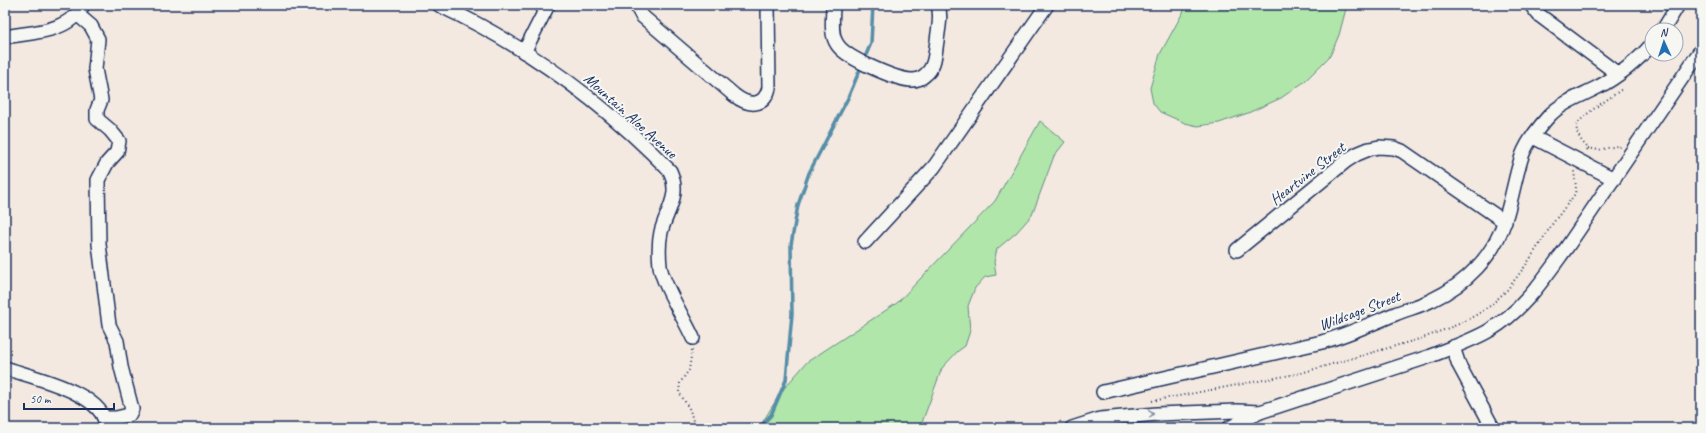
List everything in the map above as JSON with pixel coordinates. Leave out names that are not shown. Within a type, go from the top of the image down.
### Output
[{"type":"street","name":"Mountain Aloe Avenue","points":[[439,5],[471,20],[524,52],[573,85],[600,105],[670,171],[674,180],[675,190],[660,240],[660,266],[664,279],[693,338]]},
{"type":"street","points":[[524,52],[540,5]]},
{"type":"street","points":[[636,5],[642,16],[742,102],[748,103],[761,101],[766,97],[769,88],[768,5]]},
{"type":"street","points":[[833,5],[834,39],[837,45],[850,56],[877,69],[912,80],[920,79],[930,71],[933,64],[940,18],[938,5]]},
{"type":"street","points":[[865,242],[934,167],[1047,5]]},
{"type":"street","points":[[1531,5],[1539,15],[1618,74]]},
{"type":"street","points":[[1668,22],[1678,5]]},
{"type":"street","points":[[5,37],[54,28],[62,25],[80,9],[92,26],[98,39],[95,69],[101,100],[97,110],[97,118],[119,140],[118,152],[107,163],[98,180],[100,261],[104,277],[109,325],[117,341],[121,367],[132,409],[129,415],[116,418],[105,423],[89,400],[80,395],[49,382],[5,368]]},
{"type":"street","points":[[1229,428],[1260,412],[1428,357],[1453,347],[1490,330],[1519,307],[1558,259],[1632,153],[1701,50]]},
{"type":"street","name":"Wildsage Street","points":[[1103,392],[1274,355],[1351,334],[1432,300],[1452,289],[1470,275],[1483,262],[1494,247],[1505,222],[1522,155],[1533,137],[1549,116],[1562,104],[1600,87],[1635,62],[1644,52]]},
{"type":"street","points":[[1533,137],[1614,178]]},
{"type":"street","name":"Heartvine Street","points":[[1237,250],[1346,162],[1369,149],[1379,147],[1402,150],[1505,222]]},
{"type":"street","points":[[1453,347],[1459,365],[1493,428]]},
{"type":"street","points":[[1067,424],[1100,419],[1157,414],[1237,411],[1260,412]]},
{"type":"path","points":[[1624,86],[1603,104],[1584,117],[1576,128],[1580,138],[1588,148],[1598,150],[1617,146],[1632,153]]},
{"type":"path","points":[[1147,402],[1301,373],[1423,338],[1459,324],[1478,314],[1490,306],[1507,290],[1575,194],[1575,168],[1588,148]]},
{"type":"path","points":[[693,338],[689,370],[680,383],[680,392],[690,410],[695,428]]},
{"type":"path","points":[[1045,428],[1067,424]]},
{"type":"green space","points":[[1187,5],[1347,5],[1339,35],[1330,56],[1304,82],[1281,98],[1248,113],[1219,123],[1198,126],[1185,123],[1160,112],[1153,103],[1150,88],[1160,54]]},
{"type":"green space","points":[[1040,121],[1065,142],[1054,156],[1032,215],[1016,233],[997,249],[994,262],[996,275],[985,277],[975,288],[968,306],[970,331],[965,346],[958,351],[942,368],[920,428],[759,428],[781,392],[807,362],[897,303],[995,201]]},
{"type":"waterway","points":[[759,428],[771,415],[786,380],[792,314],[791,245],[798,205],[809,173],[848,98],[871,43],[873,5]]}]
